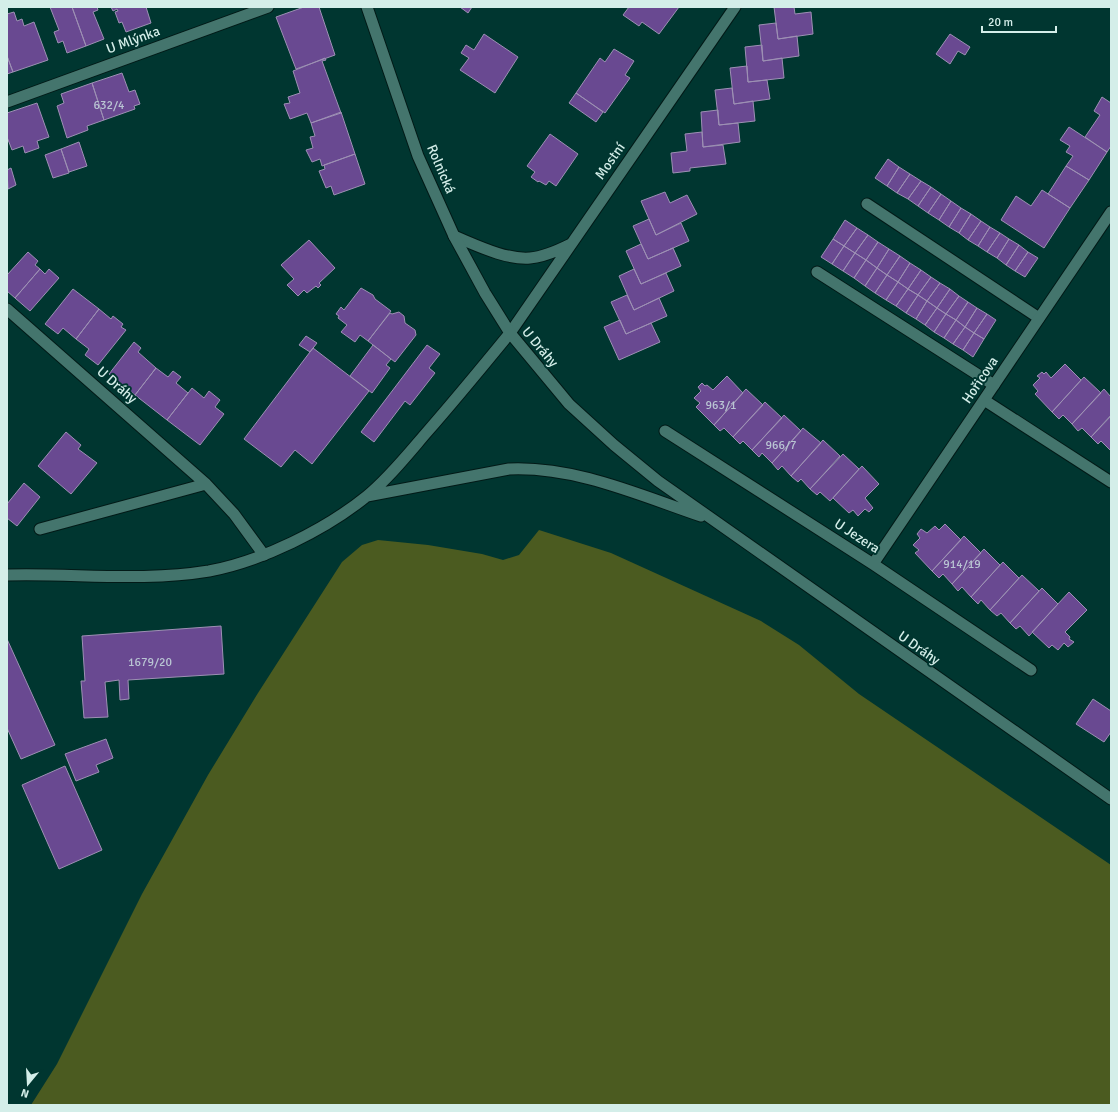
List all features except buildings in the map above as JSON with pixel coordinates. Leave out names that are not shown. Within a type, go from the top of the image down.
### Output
[{"type":"street","name":"U Mlýnka","points":[[7,102],[268,7]]},
{"type":"street","name":"Rolnická","points":[[366,7],[418,156],[454,236],[485,293],[510,333]]},
{"type":"street","name":"Mostní","points":[[510,333],[735,7]]},
{"type":"street","points":[[867,204],[1039,318]]},
{"type":"street","name":"Hořicova","points":[[873,564],[1111,212]]},
{"type":"street","points":[[454,236],[486,249],[518,258],[531,258],[572,244]]},
{"type":"street","points":[[817,272],[994,385]]},
{"type":"street","name":"U Dráhy","points":[[7,309],[206,484],[234,514],[264,555]]},
{"type":"street","name":"U Dráhy","points":[[7,575],[86,577],[152,576],[210,570],[264,555],[302,538],[367,496],[406,456],[510,333],[569,404],[614,445],[658,481],[1111,799]]},
{"type":"street","points":[[984,400],[1111,482]]},
{"type":"street","name":"U Jezera","points":[[665,430],[873,564],[1031,670]]},
{"type":"street","name":"U Dráhy","points":[[367,496],[509,469],[554,471],[586,479],[711,519]]},
{"type":"street","points":[[40,529],[206,484]]},
{"type":"green space","points":[[539,530],[611,553],[761,621],[799,645],[859,694],[1111,865],[1111,1105],[31,1105],[57,1064],[142,894],[208,775],[258,693],[342,562],[362,545],[378,540],[428,545],[482,554],[503,560],[519,555]]}]
